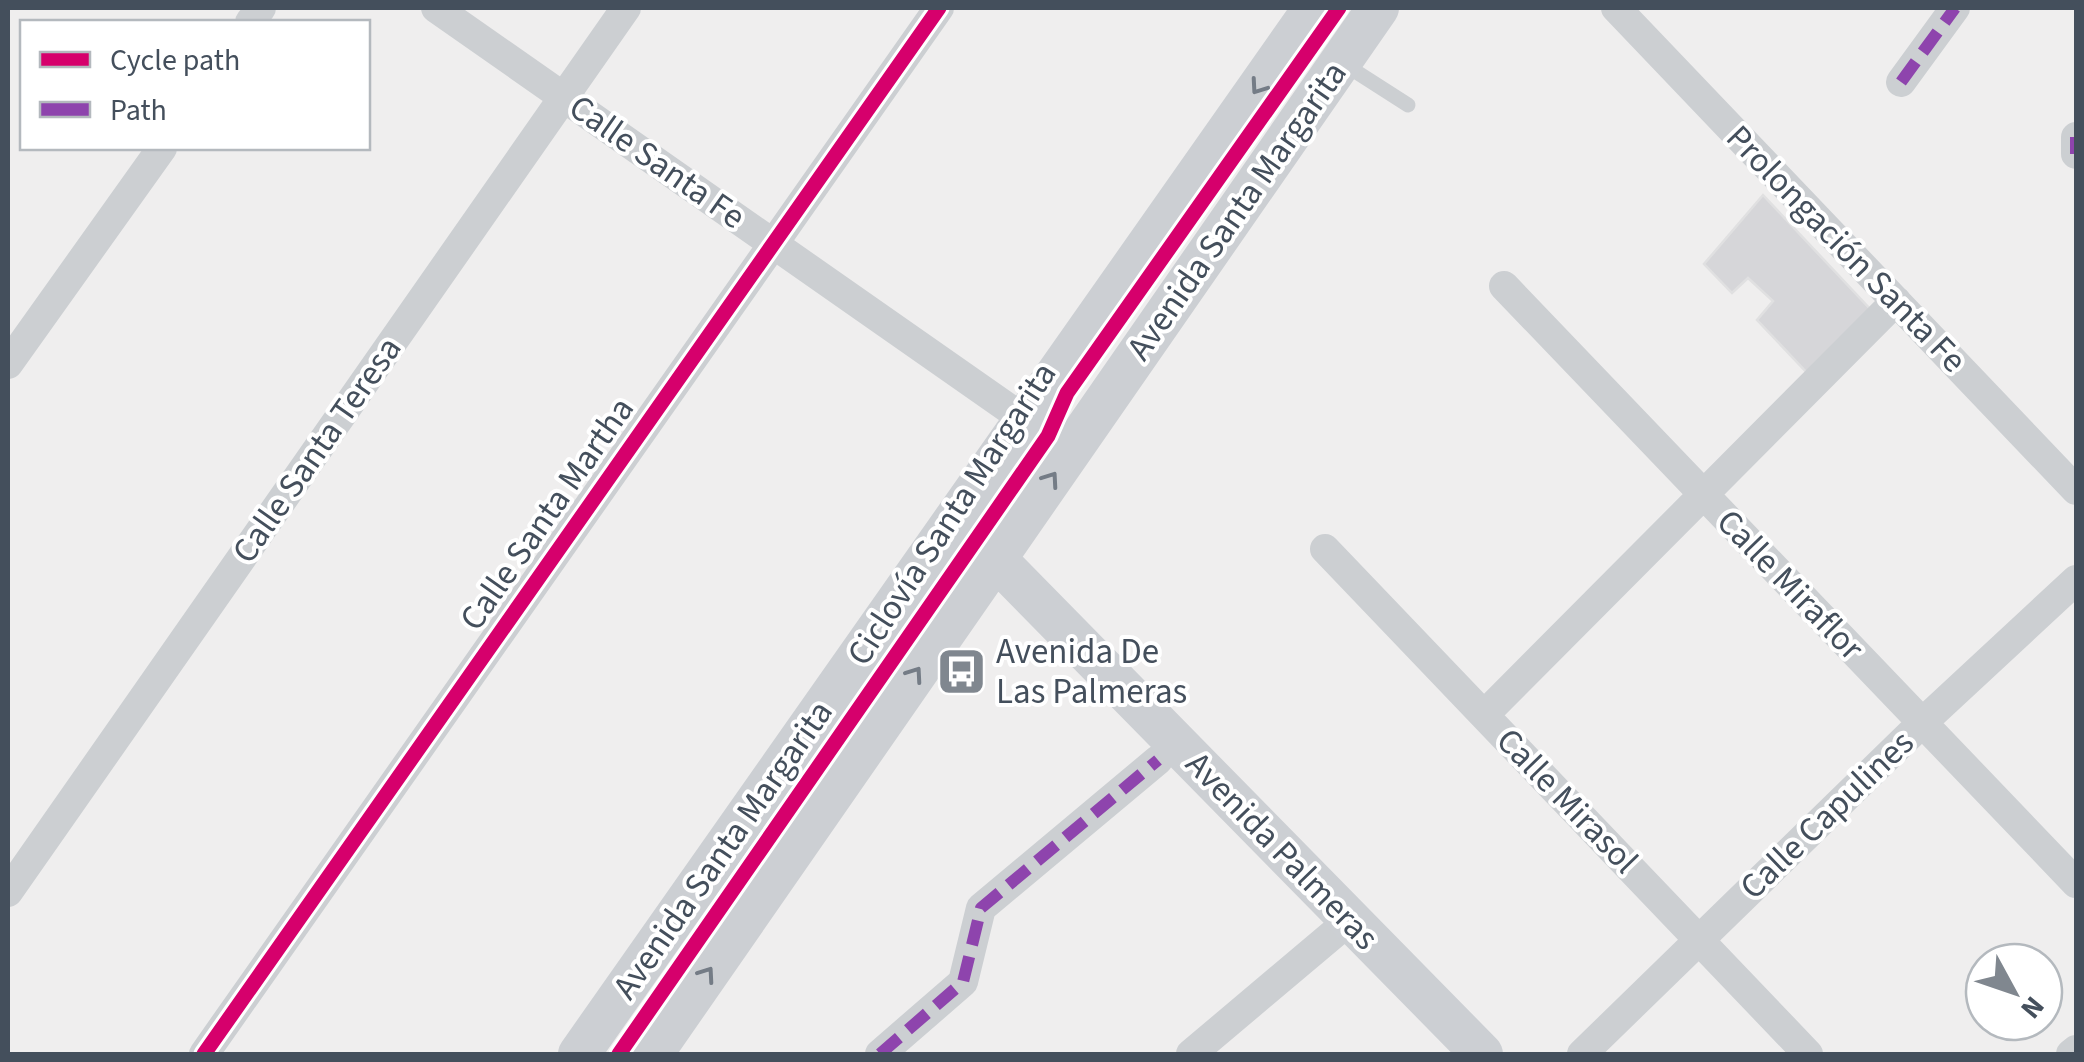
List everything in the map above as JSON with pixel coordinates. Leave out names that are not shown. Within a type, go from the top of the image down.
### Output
[{"type":"main road","name":"Avenida Santa Margarita","points":[[579,1054],[1314,8]]},
{"type":"main road","name":"Avenida Santa Margarita","points":[[652,1054],[1378,8]]},
{"type":"main road","name":"Avenida Palmeras","points":[[948,530],[1340,928],[1446,1054]]},
{"type":"main road","name":"Avenida Palmeras","points":[[988,569],[1158,760],[1482,1054]]},
{"type":"street","name":"Calle Santa Fe","points":[[436,8],[1026,420]]},
{"type":"street","name":"Calle Santa Teresa","points":[[8,892],[626,8]]},
{"type":"street","name":"Calle Santa Martha","points":[[204,1054],[938,8]]},
{"type":"street","name":"Prolongación Santa Fe","points":[[1616,8],[2076,490]]},
{"type":"street","points":[[1901,82],[1955,8]]},
{"type":"street","points":[[2076,137],[2076,154]]},
{"type":"street","points":[[8,364],[161,150]]},
{"type":"street","name":"Calle Miraflor","points":[[1504,286],[2076,883]]},
{"type":"street","points":[[1484,715],[1896,301]]},
{"type":"street","name":"Calle Mirasol","points":[[1325,549],[1808,1054]]},
{"type":"street","name":"Calle Capulines","points":[[1582,1054],[1922,722],[2076,580]]},
{"type":"street","points":[[880,1054],[962,982],[982,908],[1158,760]]},
{"type":"street","points":[[1191,1054],[1340,928]]},
{"type":"lane","points":[[1340,62],[1408,105]]},
{"type":"building","points":[[1763,195],[1872,311],[1810,376],[1757,320],[1773,301],[1748,278],[1732,293],[1704,264]]},
{"type":"marked path","points":[[1901,82],[1955,8]]},
{"type":"marked path","points":[[2076,137],[2076,154]]},
{"type":"marked path","points":[[880,1054],[963,982],[981,908],[1158,760]]},
{"type":"cycle path","points":[[204,1054],[939,8]]},
{"type":"cycle path","name":"Ciclovía Santa Margarita","points":[[619,1054],[1048,436],[1067,393],[1339,8]]},
{"type":"place","name":"Avenida De Las Palmeras","points":[[961,672]]}]
